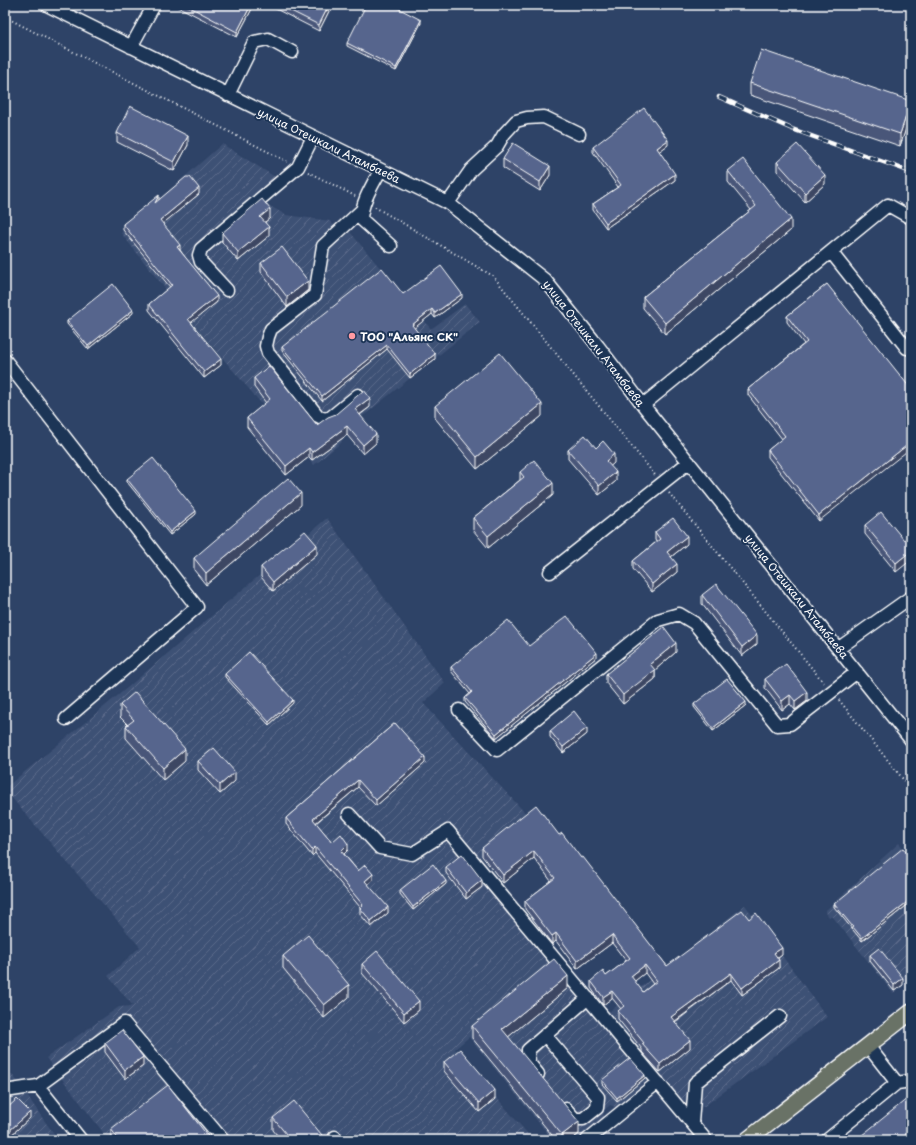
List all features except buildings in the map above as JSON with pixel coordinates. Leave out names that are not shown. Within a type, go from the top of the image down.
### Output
[{"type":"main road","points":[[747,1140],[911,1012]]},
{"type":"street","name":"улица Отешкали Атамбаева","points":[[47,5],[380,171],[448,203],[546,280],[643,405],[839,648],[911,740]]},
{"type":"street","points":[[144,5],[147,19]]},
{"type":"street","points":[[131,47],[154,5]]},
{"type":"street","points":[[228,95],[254,42],[268,39],[292,52]]},
{"type":"street","points":[[448,203],[471,170],[497,146],[504,134],[516,122],[526,118],[544,117],[578,134]]},
{"type":"street","points":[[227,290],[201,262],[199,255],[201,249],[298,167],[313,137]]},
{"type":"street","points":[[358,395],[331,417],[324,419],[318,416],[268,353],[266,346],[271,329],[315,295],[323,246],[363,206],[380,171]]},
{"type":"street","points":[[643,405],[888,205],[911,218]]},
{"type":"street","points":[[363,206],[362,219],[391,246]]},
{"type":"street","points":[[831,252],[907,348],[911,349]]},
{"type":"street","points":[[5,360],[197,607],[66,719]]},
{"type":"street","points":[[550,572],[689,462]]},
{"type":"street","points":[[839,648],[911,596]]},
{"type":"street","points":[[459,710],[497,750],[658,620],[679,614],[694,623],[777,725],[790,724],[857,672]]},
{"type":"street","points":[[349,814],[380,848],[412,854],[448,831],[706,1140]]},
{"type":"street","points":[[544,1082],[530,1063],[528,1050],[588,998]]},
{"type":"street","points":[[692,1123],[695,1083],[780,1016]]},
{"type":"street","points":[[5,1091],[38,1086],[124,1023],[223,1140]]},
{"type":"street","points":[[545,1035],[598,1097],[597,1108],[583,1119],[575,1119],[560,1100]]},
{"type":"street","points":[[868,1046],[897,1083]]},
{"type":"street","points":[[827,1140],[897,1083],[911,1081]]},
{"type":"street","points":[[587,1140],[658,1082]]},
{"type":"street","points":[[38,1086],[81,1140]]},
{"type":"path","points":[[5,16],[298,167],[363,206],[493,276],[911,790]]},
{"type":"shaded area","points":[[222,144],[275,177],[258,192],[268,205],[286,215],[330,221],[344,238],[350,232],[431,329],[465,304],[480,322],[338,436],[342,442],[314,465],[195,326],[121,233]]},
{"type":"shaded area","points":[[327,518],[445,683],[423,703],[528,816],[471,864],[554,969],[649,1078],[618,1108],[610,1105],[603,1111],[604,1118],[576,1140],[553,1140],[469,1037],[455,1049],[533,1140],[109,1140],[46,1058],[119,1007],[133,1006],[108,976],[140,947],[5,790],[5,788],[127,688]]},
{"type":"shaded area","points":[[899,843],[911,858],[911,979],[893,993],[833,917],[829,917],[825,911]]},
{"type":"shaded area","points":[[745,905],[827,1017],[703,1107],[685,1103],[609,1012]]},
{"type":"shaded area","points":[[5,1068],[15,1078],[59,1140],[5,1140]]},
{"type":"railway","points":[[719,97],[792,129],[911,172]]},
{"type":"place","name":"ТОО \"Альянс СК\"","points":[[352,336]]}]
